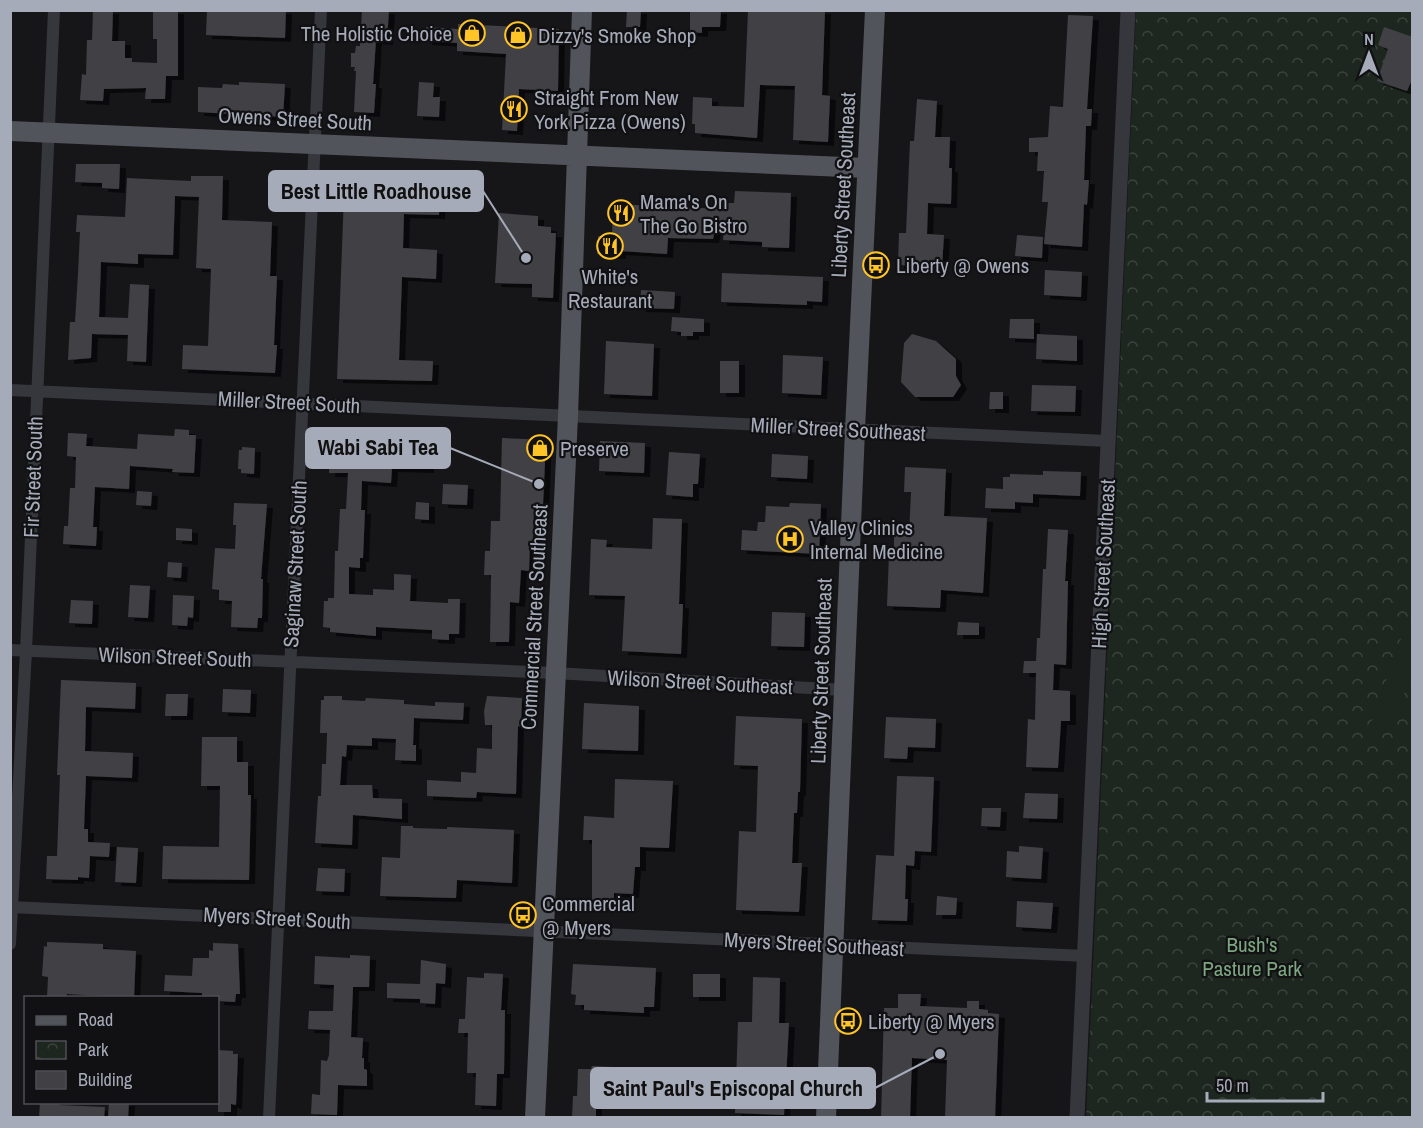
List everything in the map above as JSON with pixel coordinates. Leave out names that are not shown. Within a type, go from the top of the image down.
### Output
[{"type":"main road","name":"Commercial Street Southeast","points":[[535,1118],[568,416],[582,10]]},
{"type":"main road","name":"Liberty Street Southeast","points":[[826,1118],[875,10]]},
{"type":"main road","name":"Owens Street South","points":[[10,131],[867,168]]},
{"type":"street","name":"Fir Street South","points":[[10,944],[26,651],[54,10]]},
{"type":"street","name":"Saginaw Street South","points":[[269,1118],[321,10]]},
{"type":"street","name":"High Street Southeast","points":[[1077,1118],[1128,10]]},
{"type":"street","name":"Miller Street South","points":[[10,390],[568,416]]},
{"type":"street","name":"Miller Street Southeast","points":[[568,416],[1108,441]]},
{"type":"street","name":"Wilson Street South","points":[[10,650],[555,674]]},
{"type":"street","name":"Wilson Street Southeast","points":[[555,674],[844,690]]},
{"type":"street","name":"Myers Street South","points":[[11,907],[543,931]]},
{"type":"street","name":"Myers Street Southeast","points":[[543,931],[1085,956]]},
{"type":"green space","name":"Bush's Pasture Park","points":[[1136,11],[1412,11],[1412,1117],[1086,1118]]},
{"type":"green space","points":[[1412,608],[1412,672],[1391,730],[1371,723]]},
{"type":"building","points":[[93,10],[113,10],[112,41],[125,41],[125,58],[132,58],[132,62],[157,63],[157,39],[153,39],[153,10],[178,10],[178,76],[166,76],[165,99],[145,99],[146,88],[104,89],[103,101],[80,100],[82,74],[86,75],[87,40],[92,40]]},
{"type":"building","points":[[207,10],[286,10],[285,38],[206,35]]},
{"type":"building","points":[[362,10],[389,10],[387,41],[376,40],[374,113],[354,112],[356,71],[354,71],[355,67],[351,67],[351,53],[355,53],[356,46],[360,46]]},
{"type":"building","points":[[627,10],[641,10],[640,27],[626,27]]},
{"type":"building","points":[[690,10],[721,10],[720,27],[702,27],[702,33],[690,32]]},
{"type":"building","points":[[748,10],[825,10],[822,95],[830,96],[828,142],[793,140],[795,86],[760,85],[757,138],[695,133],[695,124],[692,124],[693,97],[712,98],[712,106],[744,107]]},
{"type":"building","points":[[1068,15],[1093,16],[1087,109],[1092,109],[1091,126],[1086,126],[1084,180],[1089,180],[1087,205],[1084,204],[1082,247],[1044,244],[1048,202],[1042,202],[1044,171],[1037,171],[1038,152],[1029,152],[1029,138],[1048,137],[1050,106],[1063,107]]},
{"type":"building","points":[[458,24],[559,29],[558,91],[519,89],[517,131],[502,130],[506,54],[457,51],[457,43],[426,41],[426,27],[458,29]]},
{"type":"building","points":[[1384,27],[1413,37],[1413,77],[1407,91],[1377,81],[1388,49],[1378,45]]},
{"type":"building","points":[[239,82],[285,84],[283,117],[198,112],[198,87],[222,88],[223,84],[239,85]]},
{"type":"building","points":[[419,82],[434,83],[433,97],[440,97],[439,117],[417,116]]},
{"type":"building","points":[[917,99],[937,101],[935,137],[950,137],[951,204],[928,203],[927,234],[944,235],[942,267],[898,265],[899,233],[906,233],[910,141],[914,141]]},
{"type":"building","points":[[76,164],[120,164],[119,189],[102,188],[102,183],[75,182]]},
{"type":"building","points":[[191,176],[223,176],[222,220],[272,222],[270,276],[277,276],[275,373],[182,369],[183,345],[208,346],[211,269],[196,268],[199,197],[175,196],[173,255],[138,254],[138,264],[101,262],[99,317],[128,318],[130,284],[149,285],[146,362],[127,361],[128,335],[92,334],[91,358],[68,360],[70,322],[75,322],[78,274],[80,232],[76,232],[77,215],[125,217],[127,178],[191,181]]},
{"type":"building","points":[[350,182],[440,184],[439,215],[404,214],[403,248],[437,250],[436,279],[402,277],[399,360],[433,361],[432,381],[337,379],[344,195],[349,195]]},
{"type":"building","points":[[735,191],[791,193],[789,248],[762,247],[762,242],[723,240],[724,228],[716,226],[713,239],[668,238],[667,254],[620,251],[620,255],[597,254],[598,236],[612,236],[613,204],[725,209],[726,203],[734,203]]},
{"type":"building","points":[[499,213],[538,216],[538,226],[551,227],[551,233],[556,233],[553,298],[532,297],[532,284],[495,283]]},
{"type":"building","points":[[1017,235],[1043,237],[1042,258],[1015,256]]},
{"type":"building","points":[[1045,270],[1082,272],[1081,297],[1044,295]]},
{"type":"building","points":[[722,273],[823,277],[822,302],[807,301],[807,305],[721,302]]},
{"type":"building","points":[[641,290],[675,292],[674,309],[640,308]]},
{"type":"building","points":[[672,317],[704,319],[704,332],[693,332],[693,336],[681,336],[681,332],[671,331]]},
{"type":"building","points":[[1010,319],[1034,319],[1034,339],[1009,338]]},
{"type":"building","points":[[912,334],[936,341],[956,359],[956,376],[961,385],[953,397],[915,397],[901,382],[904,343]]},
{"type":"building","points":[[1037,334],[1077,336],[1077,361],[1036,359]]},
{"type":"building","points":[[606,341],[654,344],[652,396],[604,394]]},
{"type":"building","points":[[783,355],[823,357],[821,395],[782,393]]},
{"type":"building","points":[[720,361],[739,361],[739,393],[720,393]]},
{"type":"building","points":[[1032,385],[1076,386],[1075,412],[1031,411]]},
{"type":"building","points":[[990,392],[1003,392],[1003,409],[989,409]]},
{"type":"building","points":[[175,429],[189,430],[189,435],[196,435],[194,473],[130,466],[129,489],[95,487],[93,527],[97,527],[96,546],[63,544],[64,526],[68,526],[70,488],[75,488],[76,457],[67,456],[68,433],[87,434],[86,446],[137,449],[138,434],[174,436]]},
{"type":"building","points":[[502,438],[546,440],[543,505],[534,504],[533,543],[530,543],[529,571],[521,570],[519,603],[510,602],[509,642],[490,642],[491,575],[484,575],[485,551],[490,551],[491,521],[500,521]]},
{"type":"building","points":[[337,440],[401,445],[401,442],[429,443],[428,469],[392,468],[391,483],[362,481],[361,510],[365,510],[363,558],[360,558],[360,568],[349,567],[349,594],[373,595],[373,589],[394,590],[394,574],[411,575],[410,601],[448,603],[448,599],[460,599],[459,634],[449,634],[449,640],[432,639],[432,630],[376,627],[376,636],[330,632],[330,628],[323,627],[324,601],[334,598],[335,551],[338,551],[340,509],[346,509],[348,473],[329,473],[330,446],[337,446]]},
{"type":"building","points":[[600,441],[645,443],[644,473],[599,471]]},
{"type":"building","points":[[242,447],[255,448],[254,474],[241,473],[241,469],[238,469],[239,450],[242,450]]},
{"type":"building","points":[[669,452],[700,454],[698,484],[693,484],[693,497],[666,495]]},
{"type":"building","points":[[772,454],[808,456],[807,479],[771,477]]},
{"type":"building","points":[[905,467],[946,469],[944,516],[987,518],[983,593],[941,590],[940,608],[887,606],[889,554],[894,554],[894,534],[909,535],[911,492],[904,492]]},
{"type":"building","points":[[1043,471],[1081,472],[1080,496],[1033,494],[1033,503],[1015,502],[1015,509],[985,508],[986,488],[1003,489],[1003,477],[1010,477],[1010,474],[1043,475]]},
{"type":"building","points":[[443,484],[468,485],[467,505],[442,504]]},
{"type":"building","points":[[137,491],[152,492],[151,506],[136,505]]},
{"type":"building","points":[[416,502],[429,503],[429,520],[415,519]]},
{"type":"building","points":[[234,503],[267,504],[261,579],[263,579],[262,618],[258,618],[257,628],[231,627],[232,601],[219,600],[219,590],[212,589],[215,548],[235,549]]},
{"type":"building","points":[[790,503],[821,504],[819,554],[741,550],[742,530],[757,531],[758,522],[765,522],[766,506],[789,507]]},
{"type":"building","points":[[653,518],[682,519],[679,604],[683,604],[681,654],[622,651],[625,596],[589,595],[591,539],[607,540],[606,547],[652,549]]},
{"type":"building","points":[[176,528],[192,529],[192,541],[176,540]]},
{"type":"building","points":[[1048,529],[1068,530],[1065,581],[1068,581],[1066,665],[1054,664],[1053,690],[1070,691],[1070,721],[1061,721],[1058,768],[1026,767],[1028,719],[1035,720],[1036,673],[1023,673],[1024,661],[1036,661],[1037,638],[1040,638],[1043,569],[1046,569]]},
{"type":"building","points":[[168,562],[182,563],[181,578],[167,577]]},
{"type":"building","points":[[130,585],[150,586],[148,618],[128,617]]},
{"type":"building","points":[[173,595],[194,596],[193,618],[188,617],[187,626],[172,625]]},
{"type":"building","points":[[71,600],[93,601],[92,624],[69,623]]},
{"type":"building","points":[[772,612],[805,613],[804,647],[771,646]]},
{"type":"building","points":[[958,622],[979,623],[979,635],[957,635]]},
{"type":"building","points":[[61,680],[136,683],[135,709],[86,707],[85,751],[133,753],[132,778],[86,776],[84,829],[88,829],[88,842],[110,843],[109,857],[90,856],[89,878],[78,877],[78,880],[46,879],[47,856],[57,856],[60,775],[57,775]]},
{"type":"building","points":[[223,689],[251,690],[250,713],[222,712]]},
{"type":"building","points":[[166,694],[188,694],[187,716],[165,716]]},
{"type":"building","points":[[324,696],[342,696],[342,700],[365,701],[366,698],[404,700],[404,704],[435,706],[435,702],[464,703],[463,720],[414,718],[413,745],[416,745],[416,761],[395,760],[396,739],[372,738],[372,746],[347,745],[346,757],[342,756],[340,785],[372,785],[373,798],[402,799],[402,819],[353,815],[352,845],[315,843],[318,796],[321,796],[322,764],[326,764],[327,733],[320,733],[321,700],[324,700]]},
{"type":"building","points":[[487,696],[522,698],[521,727],[518,726],[516,794],[477,792],[476,798],[427,796],[427,780],[461,782],[461,772],[476,773],[477,748],[492,749],[492,725],[485,725],[484,711]]},
{"type":"building","points":[[584,703],[639,706],[638,751],[582,749]]},
{"type":"building","points":[[736,716],[802,719],[800,792],[798,792],[797,813],[794,813],[792,863],[802,863],[799,912],[736,910],[739,831],[756,832],[758,766],[734,765]]},
{"type":"building","points":[[886,717],[936,719],[935,748],[908,747],[907,759],[884,758]]},
{"type":"building","points":[[202,737],[237,737],[237,762],[248,762],[248,795],[251,795],[249,880],[162,879],[163,846],[219,847],[220,786],[201,786]]},
{"type":"building","points":[[897,776],[934,777],[931,852],[915,851],[914,866],[906,865],[907,921],[872,920],[876,855],[894,856]]},
{"type":"building","points":[[615,779],[673,781],[669,848],[640,847],[640,867],[635,867],[633,894],[614,893],[614,901],[592,901],[592,840],[583,840],[584,816],[614,818]]},
{"type":"building","points":[[1025,793],[1058,794],[1057,819],[1023,818]]},
{"type":"building","points":[[982,808],[1001,808],[1000,827],[981,826]]},
{"type":"building","points":[[401,826],[514,830],[512,883],[457,880],[456,898],[380,896],[382,857],[400,858]]},
{"type":"building","points":[[1019,846],[1043,848],[1041,879],[1006,877],[1007,851],[1019,852]]},
{"type":"building","points":[[117,847],[138,848],[136,883],[115,882]]},
{"type":"building","points":[[318,868],[345,869],[344,892],[316,891]]},
{"type":"building","points":[[937,896],[957,898],[956,915],[936,915]]},
{"type":"building","points":[[1017,901],[1053,903],[1051,929],[1016,927]]},
{"type":"building","points":[[47,942],[103,944],[103,949],[136,951],[134,996],[67,994],[67,996],[47,996],[48,977],[42,976],[44,946],[47,947]]},
{"type":"building","points":[[213,943],[238,944],[240,994],[236,994],[235,1002],[219,1001],[219,996],[202,996],[202,993],[164,991],[165,975],[192,976],[193,958],[209,958],[209,950],[213,951]]},
{"type":"building","points":[[350,955],[370,956],[369,987],[353,987],[351,1037],[363,1038],[362,1058],[364,1058],[364,1069],[367,1070],[367,1086],[338,1085],[337,1115],[311,1114],[312,1094],[320,1095],[321,1060],[327,1061],[329,1055],[330,1030],[308,1029],[309,1011],[333,1011],[334,985],[314,984],[315,956],[350,958]]},
{"type":"building","points":[[421,960],[446,964],[445,984],[436,983],[435,1004],[420,1003],[420,999],[387,998],[387,983],[420,984]]},
{"type":"building","points":[[573,964],[656,968],[654,1007],[644,1007],[644,1013],[584,1010],[584,1005],[575,1005],[576,995],[571,994]]},
{"type":"building","points":[[484,973],[503,974],[501,1010],[505,1010],[504,1074],[497,1074],[496,1106],[475,1105],[476,1073],[467,1073],[468,1033],[458,1033],[459,1019],[465,1019],[467,977],[484,978]]},
{"type":"building","points":[[693,974],[720,974],[720,997],[693,997]]},
{"type":"building","points":[[753,977],[780,978],[779,1023],[789,1023],[784,1115],[735,1113],[738,1022],[752,1022]]},
{"type":"building","points":[[898,994],[921,994],[920,1006],[967,1008],[967,1001],[979,1001],[979,1009],[999,1014],[995,1118],[945,1118],[947,1060],[912,1058],[910,1118],[881,1118],[884,1008],[898,1008]]},
{"type":"building","points":[[219,1050],[233,1051],[233,1054],[238,1054],[236,1105],[231,1104],[231,1112],[218,1112]]},
{"type":"building","points":[[592,1066],[654,1069],[653,1098],[596,1096],[596,1118],[572,1118],[573,1096],[577,1096],[578,1069],[591,1069]]},
{"type":"building","points":[[40,1104],[105,1107],[104,1118],[39,1118]]},
{"type":"building","points":[[109,1104],[129,1104],[128,1118],[108,1118]]},
{"type":"place","name":"The Holistic Choice","points":[[472,33]]},
{"type":"place","name":"Dizzy's Smoke Shop","points":[[518,35]]},
{"type":"place","name":"Straight From New York Pizza (Owens)","points":[[514,109]]},
{"type":"place","name":"Mama's On The Go Bistro","points":[[621,213]]},
{"type":"place","name":"White's Restaurant","points":[[610,246]]},
{"type":"place","name":"Best Little Roadhouse","points":[[526,258]]},
{"type":"place","name":"Liberty @ Owens","points":[[876,265]]},
{"type":"place","name":"Preserve","points":[[540,448]]},
{"type":"place","name":"Wabi Sabi Tea","points":[[539,484]]},
{"type":"place","name":"Valley Clinics Internal Medicine","points":[[790,539]]},
{"type":"place","name":"Commercial @ Myers","points":[[523,915]]},
{"type":"place","name":"Liberty @ Myers","points":[[848,1021]]},
{"type":"place","name":"Saint Paul's Episcopal Church","points":[[940,1054]]}]
